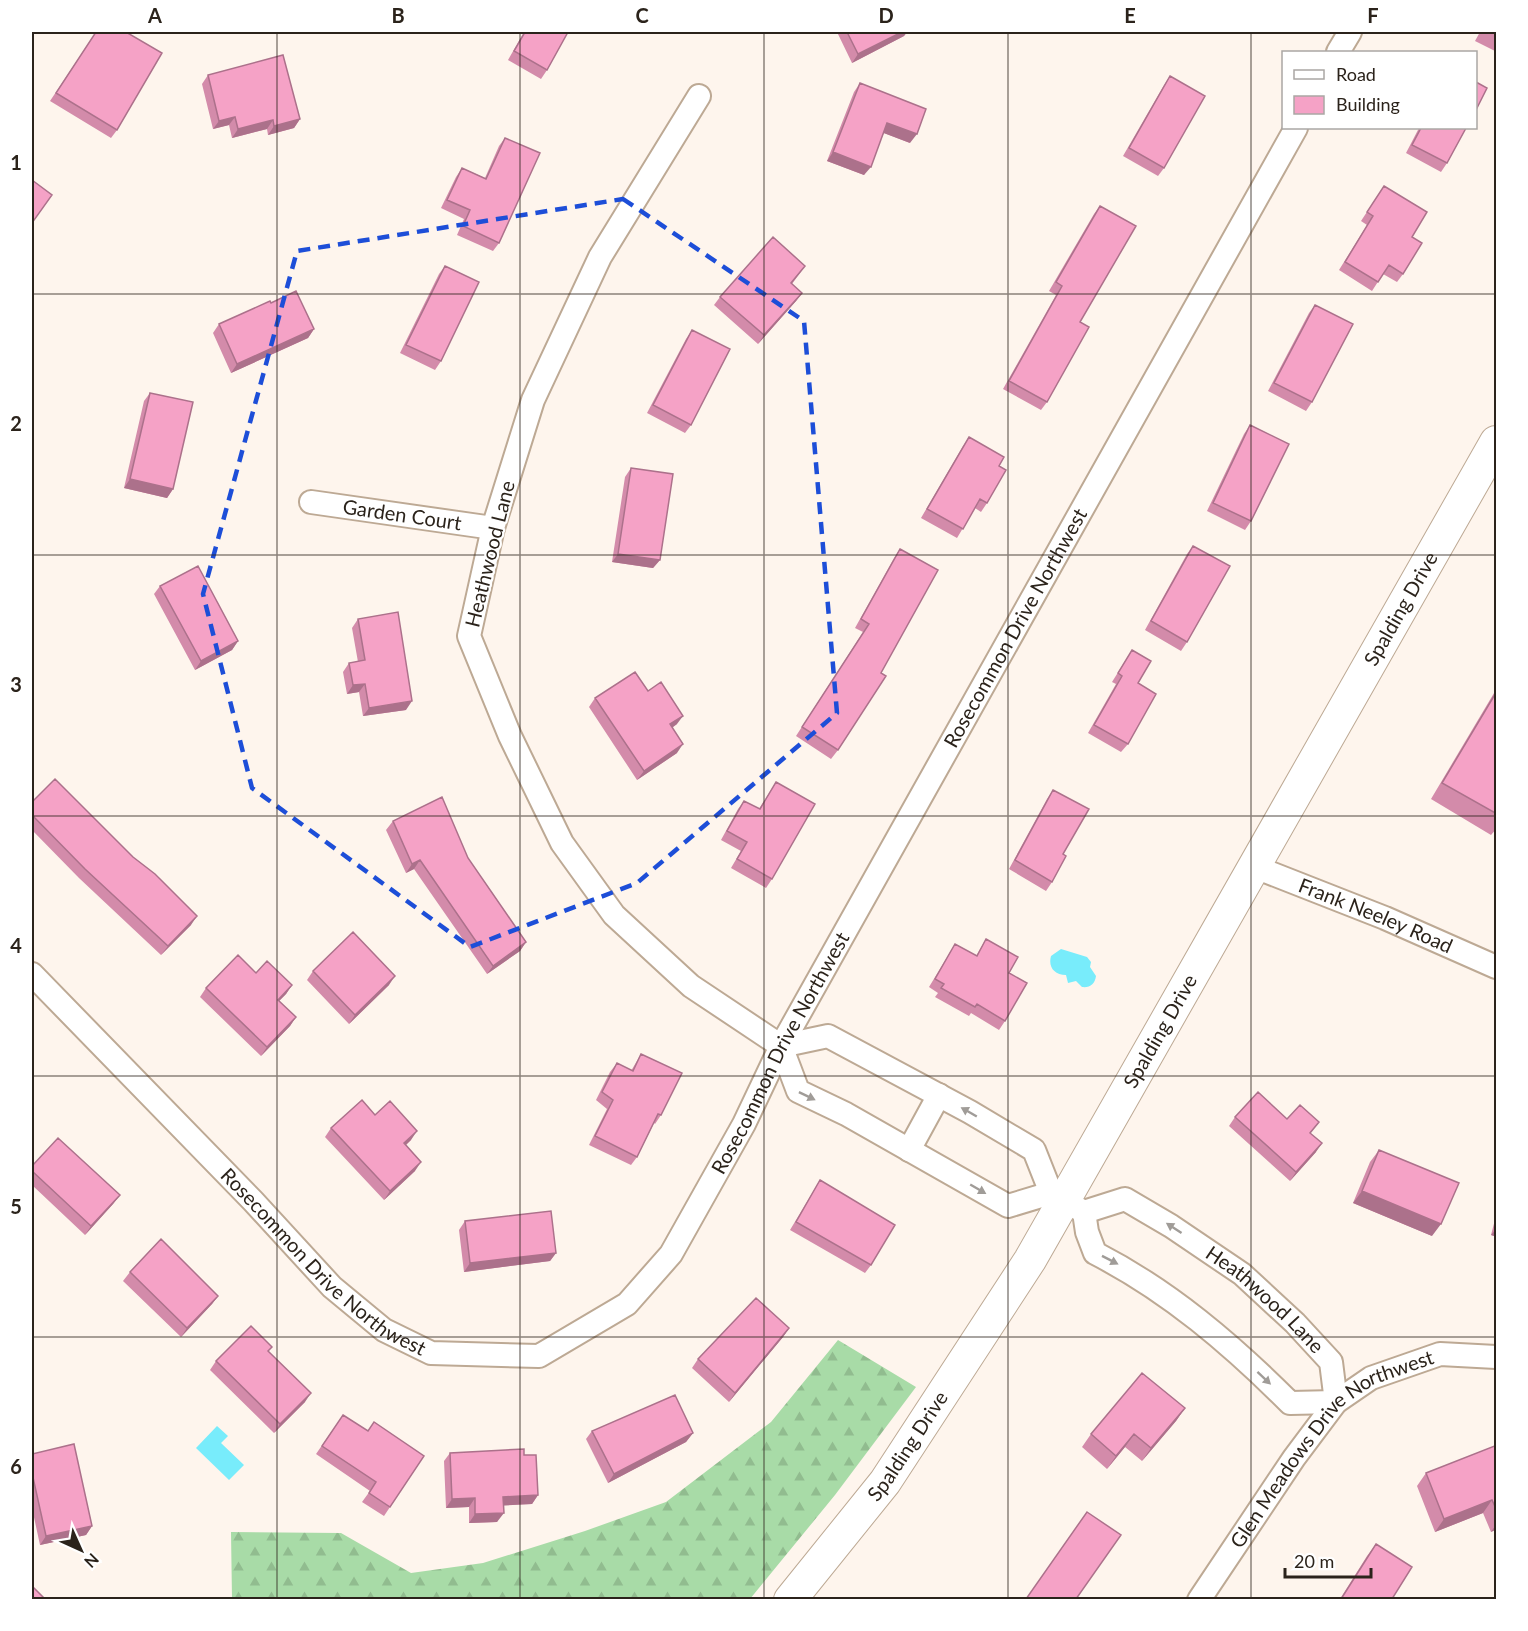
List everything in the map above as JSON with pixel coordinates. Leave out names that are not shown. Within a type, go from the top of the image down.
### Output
[{"type":"main road","name":"Spalding Drive","points":[[790,1599],[885,1482],[1067,1202],[1497,442]]},
{"type":"street","points":[[1339,51],[1350,32]]},
{"type":"street","name":"Heathwood Lane","points":[[699,96],[600,257],[533,400],[493,528],[469,636],[510,736],[562,843],[614,915],[696,991],[781,1046],[798,1091],[846,1114],[1008,1206],[1125,1199],[1171,1226],[1242,1274],[1295,1323],[1330,1362],[1336,1402]]},
{"type":"street","name":"Rosecommon Drive Northwest","points":[[32,974],[253,1201],[332,1287],[384,1330],[431,1353],[539,1356],[627,1304],[671,1254],[744,1124],[781,1046],[1295,129]]},
{"type":"street","name":"Garden Court","points":[[311,502],[493,528]]},
{"type":"street","name":"Frank Neeley Road","points":[[1255,867],[1384,918],[1497,967]]},
{"type":"street","points":[[781,1046],[828,1036],[939,1095],[1034,1150],[1087,1232],[1095,1253],[1131,1271],[1207,1325],[1290,1403],[1336,1402]]},
{"type":"street","points":[[909,1150],[939,1095]]},
{"type":"street","name":"Glen Meadows Drive Northwest","points":[[1199,1599],[1294,1458],[1336,1402],[1371,1378],[1440,1354],[1497,1357]]},
{"type":"highlighted area","points":[[623,199],[804,321],[837,713],[637,883],[470,947],[252,788],[203,594],[297,251]]},
{"type":"green space","points":[[838,1340],[916,1387],[835,1495],[750,1599],[232,1599],[231,1532],[341,1533],[411,1573],[483,1563],[585,1531],[666,1502],[771,1422]]},
{"type":"water","points":[[1061,949],[1087,957],[1096,976],[1092,985],[1082,987],[1076,981],[1068,983],[1066,975],[1058,974],[1053,970],[1050,964],[1051,956]]},
{"type":"water","points":[[217,1426],[228,1436],[221,1443],[244,1465],[229,1480],[196,1448]]},
{"type":"building","points":[[96,32],[126,32],[162,53],[117,130],[56,93]]},
{"type":"building","points":[[525,32],[568,32],[547,70],[514,51]]},
{"type":"building","points":[[847,32],[902,32],[858,54]]},
{"type":"building","points":[[283,55],[300,119],[274,126],[273,120],[238,129],[235,117],[219,121],[208,75]]},
{"type":"building","points":[[1170,76],[1205,96],[1164,168],[1129,148]]},
{"type":"building","points":[[860,83],[926,109],[917,134],[887,123],[871,167],[833,152]]},
{"type":"building","points":[[1477,83],[1487,88],[1477,108]]},
{"type":"building","points":[[1420,129],[1465,129],[1447,163],[1412,145]]},
{"type":"building","points":[[505,138],[540,153],[499,243],[463,226],[470,210],[447,200],[462,168],[486,179]]},
{"type":"building","points":[[32,180],[52,195],[32,223]]},
{"type":"building","points":[[1384,186],[1427,212],[1412,237],[1422,243],[1403,274],[1389,265],[1378,282],[1345,262],[1373,216],[1367,212]]},
{"type":"building","points":[[1100,206],[1136,226],[1080,322],[1089,327],[1047,402],[1009,381],[1062,286],[1056,282]]},
{"type":"building","points":[[773,237],[805,266],[791,283],[802,293],[764,335],[720,297]]},
{"type":"building","points":[[445,266],[479,282],[441,361],[406,345]]},
{"type":"building","points":[[296,291],[314,329],[237,364],[219,324]]},
{"type":"building","points":[[1315,305],[1353,324],[1312,402],[1274,383]]},
{"type":"building","points":[[692,330],[730,349],[691,425],[653,405]]},
{"type":"building","points":[[150,393],[193,402],[173,489],[130,479]]},
{"type":"building","points":[[1250,425],[1289,444],[1251,521],[1213,503]]},
{"type":"building","points":[[969,437],[1004,457],[999,466],[1006,470],[987,503],[980,499],[963,529],[927,509]]},
{"type":"building","points":[[631,468],[673,474],[660,560],[618,554]]},
{"type":"building","points":[[1193,546],[1230,566],[1187,642],[1151,621]]},
{"type":"building","points":[[900,549],[938,570],[881,673],[886,676],[838,750],[802,727],[869,624],[861,619]]},
{"type":"building","points":[[198,566],[238,641],[201,661],[160,586]]},
{"type":"building","points":[[398,612],[412,701],[369,708],[365,684],[353,685],[349,663],[365,660],[358,619]]},
{"type":"building","points":[[1132,650],[1151,661],[1138,683],[1156,694],[1128,744],[1094,725],[1122,676],[1118,673]]},
{"type":"building","points":[[635,672],[648,691],[661,682],[683,716],[670,724],[683,744],[644,771],[595,698]]},
{"type":"building","points":[[1497,691],[1497,814],[1442,783]]},
{"type":"building","points":[[55,779],[133,857],[155,874],[197,916],[168,946],[85,869],[32,815],[32,802]]},
{"type":"building","points":[[776,782],[815,804],[772,879],[737,859],[747,842],[727,831],[744,801],[760,809]]},
{"type":"building","points":[[1053,790],[1089,809],[1063,854],[1066,856],[1052,882],[1015,860]]},
{"type":"building","points":[[442,797],[468,858],[526,942],[493,966],[420,860],[412,864],[393,821]]},
{"type":"building","points":[[353,932],[395,976],[355,1015],[313,971]]},
{"type":"building","points":[[986,939],[1018,957],[1009,973],[1027,983],[1005,1021],[977,1004],[975,1007],[941,988],[944,984],[935,979],[955,944],[977,956]]},
{"type":"building","points":[[238,955],[256,973],[267,961],[292,985],[278,1000],[296,1017],[267,1047],[206,988]]},
{"type":"building","points":[[641,1054],[682,1073],[637,1157],[595,1136],[613,1100],[602,1092],[617,1063],[633,1071]]},
{"type":"building","points":[[1258,1092],[1287,1119],[1300,1105],[1319,1122],[1310,1133],[1322,1143],[1296,1172],[1235,1117]]},
{"type":"building","points":[[362,1100],[375,1115],[390,1101],[417,1131],[404,1143],[421,1162],[390,1191],[331,1128]]},
{"type":"building","points":[[58,1138],[120,1195],[91,1226],[32,1171],[32,1166]]},
{"type":"building","points":[[1379,1150],[1459,1183],[1441,1224],[1362,1191]]},
{"type":"building","points":[[820,1180],[895,1225],[871,1265],[796,1222]]},
{"type":"building","points":[[551,1211],[556,1253],[470,1263],[465,1221]]},
{"type":"building","points":[[161,1239],[218,1296],[187,1328],[130,1272]]},
{"type":"building","points":[[756,1298],[789,1328],[735,1393],[698,1359]]},
{"type":"building","points":[[251,1326],[272,1347],[268,1351],[311,1393],[280,1424],[216,1361]]},
{"type":"building","points":[[1142,1373],[1185,1408],[1151,1448],[1134,1434],[1116,1456],[1091,1434]]},
{"type":"building","points":[[675,1395],[693,1433],[614,1474],[592,1431]]},
{"type":"building","points":[[343,1415],[368,1431],[374,1422],[424,1456],[390,1507],[369,1493],[376,1482],[322,1446]]},
{"type":"building","points":[[74,1444],[92,1526],[46,1536],[32,1473],[32,1454]]},
{"type":"building","points":[[1497,1445],[1497,1511],[1492,1500],[1444,1519],[1426,1473]]},
{"type":"building","points":[[524,1449],[524,1455],[536,1455],[538,1495],[503,1497],[504,1513],[475,1514],[475,1498],[452,1499],[450,1453]]},
{"type":"building","points":[[1087,1512],[1121,1535],[1076,1599],[1026,1599]]},
{"type":"building","points":[[1376,1544],[1412,1567],[1392,1599],[1341,1599]]},
{"type":"building","points":[[32,1586],[45,1599],[32,1599]]}]
